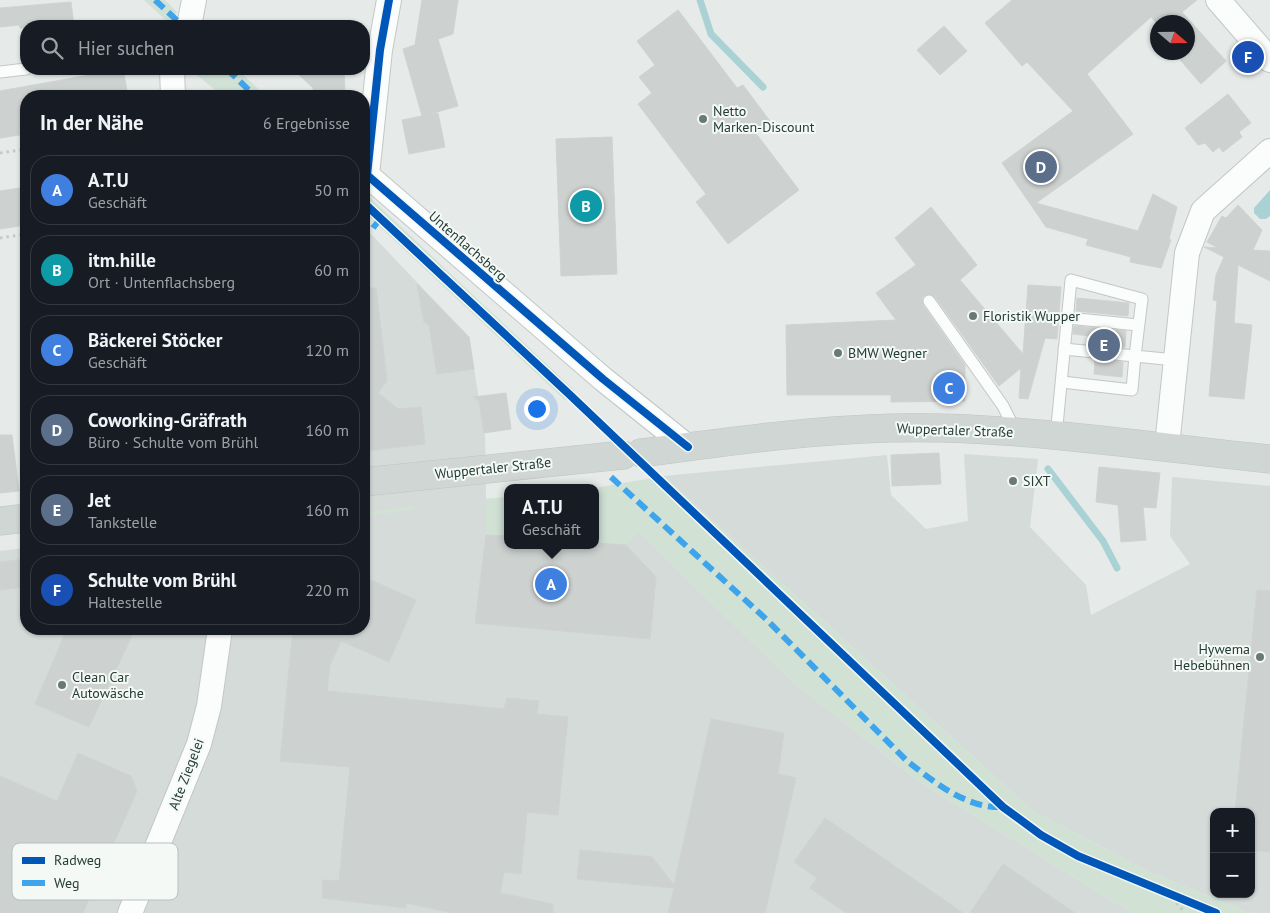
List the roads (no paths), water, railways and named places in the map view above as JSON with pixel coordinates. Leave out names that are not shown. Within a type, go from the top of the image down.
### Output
[{"type":"main road","name":"Wuppertaler Straße","points":[[370,481],[632,454],[774,436],[876,429],[942,428],[1016,432],[1167,446],[1270,459]]},
{"type":"main road","points":[[0,521],[20,519]]},
{"type":"street","points":[[190,20],[194,0]]},
{"type":"street","name":"Untenflachsberg","points":[[370,154],[380,50],[389,0]]},
{"type":"street","points":[[1218,0],[1270,60]]},
{"type":"street","points":[[169,75],[172,90]]},
{"type":"street","points":[[1167,446],[1186,253],[1202,211],[1270,151]]},
{"type":"street","name":"Untenflachsberg","points":[[370,177],[603,379],[688,447]]},
{"type":"street","name":"Alte Ziegelei","points":[[159,843],[199,744],[210,697],[219,635]]},
{"type":"street","name":"Alte Ziegelei","points":[[130,913],[135,900]]},
{"type":"lane","points":[[0,72],[20,70]]},
{"type":"lane","points":[[1056,436],[1071,280],[1142,299],[1132,390],[1062,382]]},
{"type":"lane","points":[[929,301],[1002,406],[1016,432]]},
{"type":"lane","points":[[1068,318],[1138,326]]},
{"type":"lane","points":[[1064,349],[1175,360]]},
{"type":"water","points":[[1270,190],[1270,216],[1266,219],[1260,219],[1254,213],[1254,208]]},
{"type":"waterway","points":[[700,0],[711,34],[763,87]]},
{"type":"waterway","points":[[1048,469],[1103,541],[1117,568]]},
{"type":"place","name":"Schulte vom Brühl","points":[[1248,57]]},
{"type":"place","name":"Netto Marken-Discount","points":[[703,119]]},
{"type":"place","name":"Coworking-Gräfrath","points":[[1041,167]]},
{"type":"place","name":"itm.hille","points":[[586,206]]},
{"type":"place","name":"Floristik Wupper","points":[[973,316]]},
{"type":"place","name":"Jet","points":[[1104,345]]},
{"type":"place","name":"BMW Wegner","points":[[838,353]]},
{"type":"place","name":"Bäckerei Stöcker","points":[[949,388]]},
{"type":"place","name":"SIXT","points":[[1013,481]]},
{"type":"place","name":"A.T.U","points":[[551,584]]},
{"type":"place","name":"Hywema Hebebühnen","points":[[1260,657]]},
{"type":"place","name":"Clean Car Autowäsche","points":[[62,685]]}]
